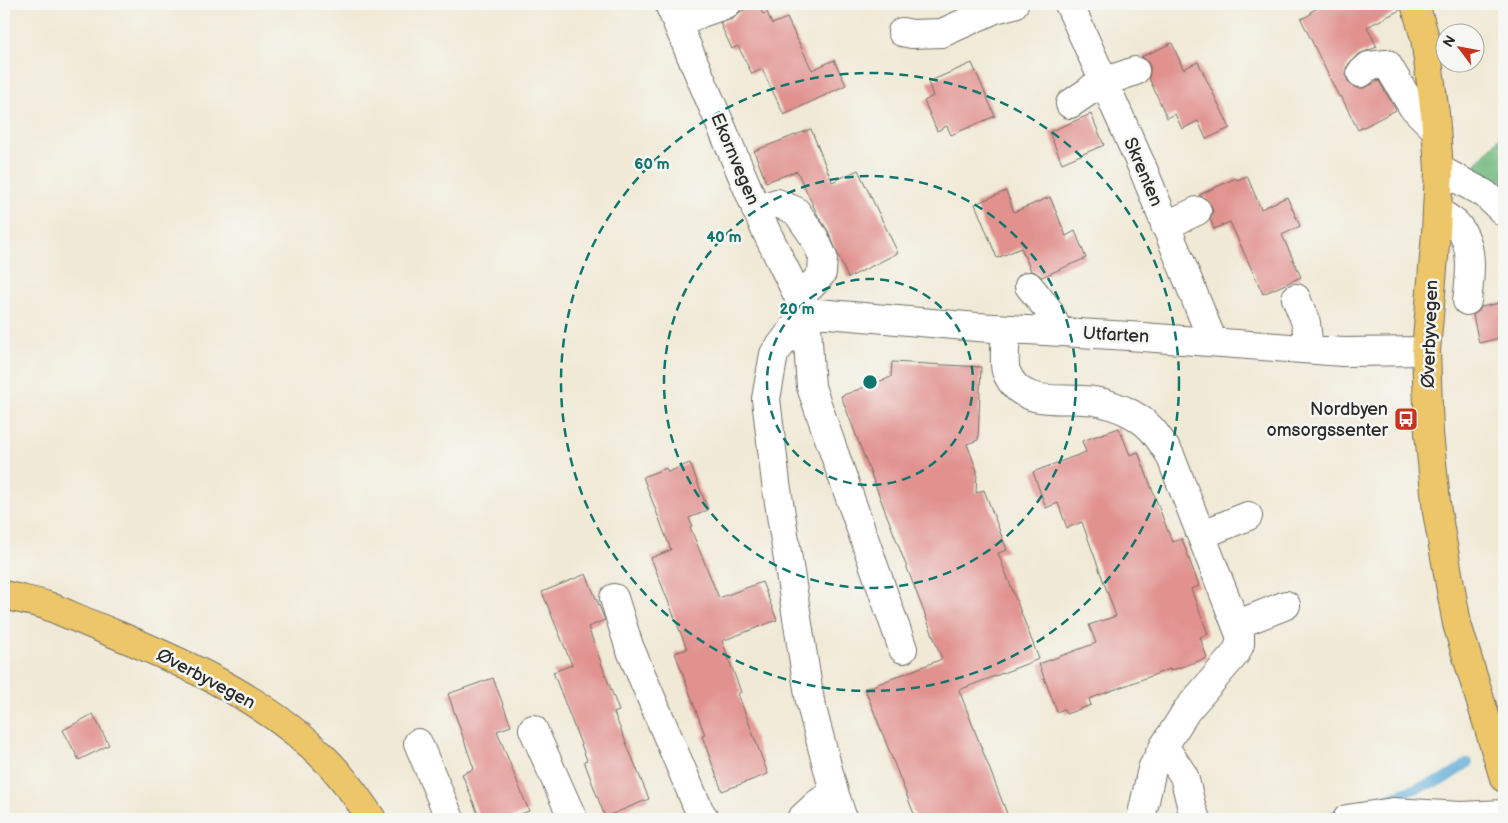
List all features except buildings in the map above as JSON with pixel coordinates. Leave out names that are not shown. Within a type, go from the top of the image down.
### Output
[{"type":"main road","name":"Øverbyvegen","points":[[1415,4],[1425,38],[1439,169],[1426,351],[1428,433],[1437,512],[1457,624],[1504,778]]},
{"type":"main road","name":"Øverbyvegen","points":[[4,595],[46,606],[155,650],[218,682],[265,710],[302,738],[328,762],[352,790],[372,819]]},
{"type":"street","points":[[673,14],[701,13],[727,4]]},
{"type":"street","points":[[902,32],[912,34],[942,33],[995,9],[1014,4]]},
{"type":"street","name":"Skrenten","points":[[1069,4],[1213,342]]},
{"type":"street","name":"Ekornvegen","points":[[673,14],[756,210],[802,304]]},
{"type":"street","points":[[1361,73],[1369,66],[1387,64],[1412,106],[1436,130]]},
{"type":"street","points":[[1070,104],[1103,80],[1135,71]]},
{"type":"street","points":[[1439,169],[1485,194],[1504,212]]},
{"type":"street","points":[[756,210],[777,203],[796,211],[814,237],[823,256],[822,273],[813,284],[774,354],[766,399],[776,483],[810,701],[843,819]]},
{"type":"street","points":[[1165,226],[1197,211]]},
{"type":"street","points":[[1437,211],[1457,225],[1469,248],[1467,302]]},
{"type":"street","points":[[1029,286],[1047,308],[1059,332]]},
{"type":"street","points":[[1296,298],[1306,323],[1309,349]]},
{"type":"street","points":[[802,304],[811,387],[903,649]]},
{"type":"street","name":"Utfarten","points":[[802,304],[1006,329],[1343,352],[1426,351]]},
{"type":"street","points":[[1006,329],[1006,370],[1014,385],[1022,391],[1046,400],[1085,400],[1107,404],[1130,413],[1142,420],[1154,431],[1170,455],[1240,635],[1240,644],[1236,653],[1187,710],[1164,746],[1152,769],[1140,819]]},
{"type":"street","points":[[1201,535],[1248,516]]},
{"type":"street","points":[[614,598],[628,646],[698,810],[705,819]]},
{"type":"street","points":[[1236,625],[1286,605]]},
{"type":"street","points":[[533,729],[573,819]]},
{"type":"street","points":[[418,743],[450,819]]},
{"type":"street","points":[[1164,746],[1184,776],[1196,819]]},
{"type":"street","points":[[800,819],[834,792]]},
{"type":"street","points":[[1347,819],[1393,812],[1461,816],[1504,814]]},
{"type":"green space","points":[[1502,135],[1504,138],[1504,201],[1472,175],[1478,161]]},
{"type":"waterway","points":[[1370,804],[1444,779],[1468,763]]},
{"type":"waterway","points":[[1324,819],[1347,812]]},
{"type":"place","name":"Nordbyen omsorgssenter","points":[[1406,419]]}]
